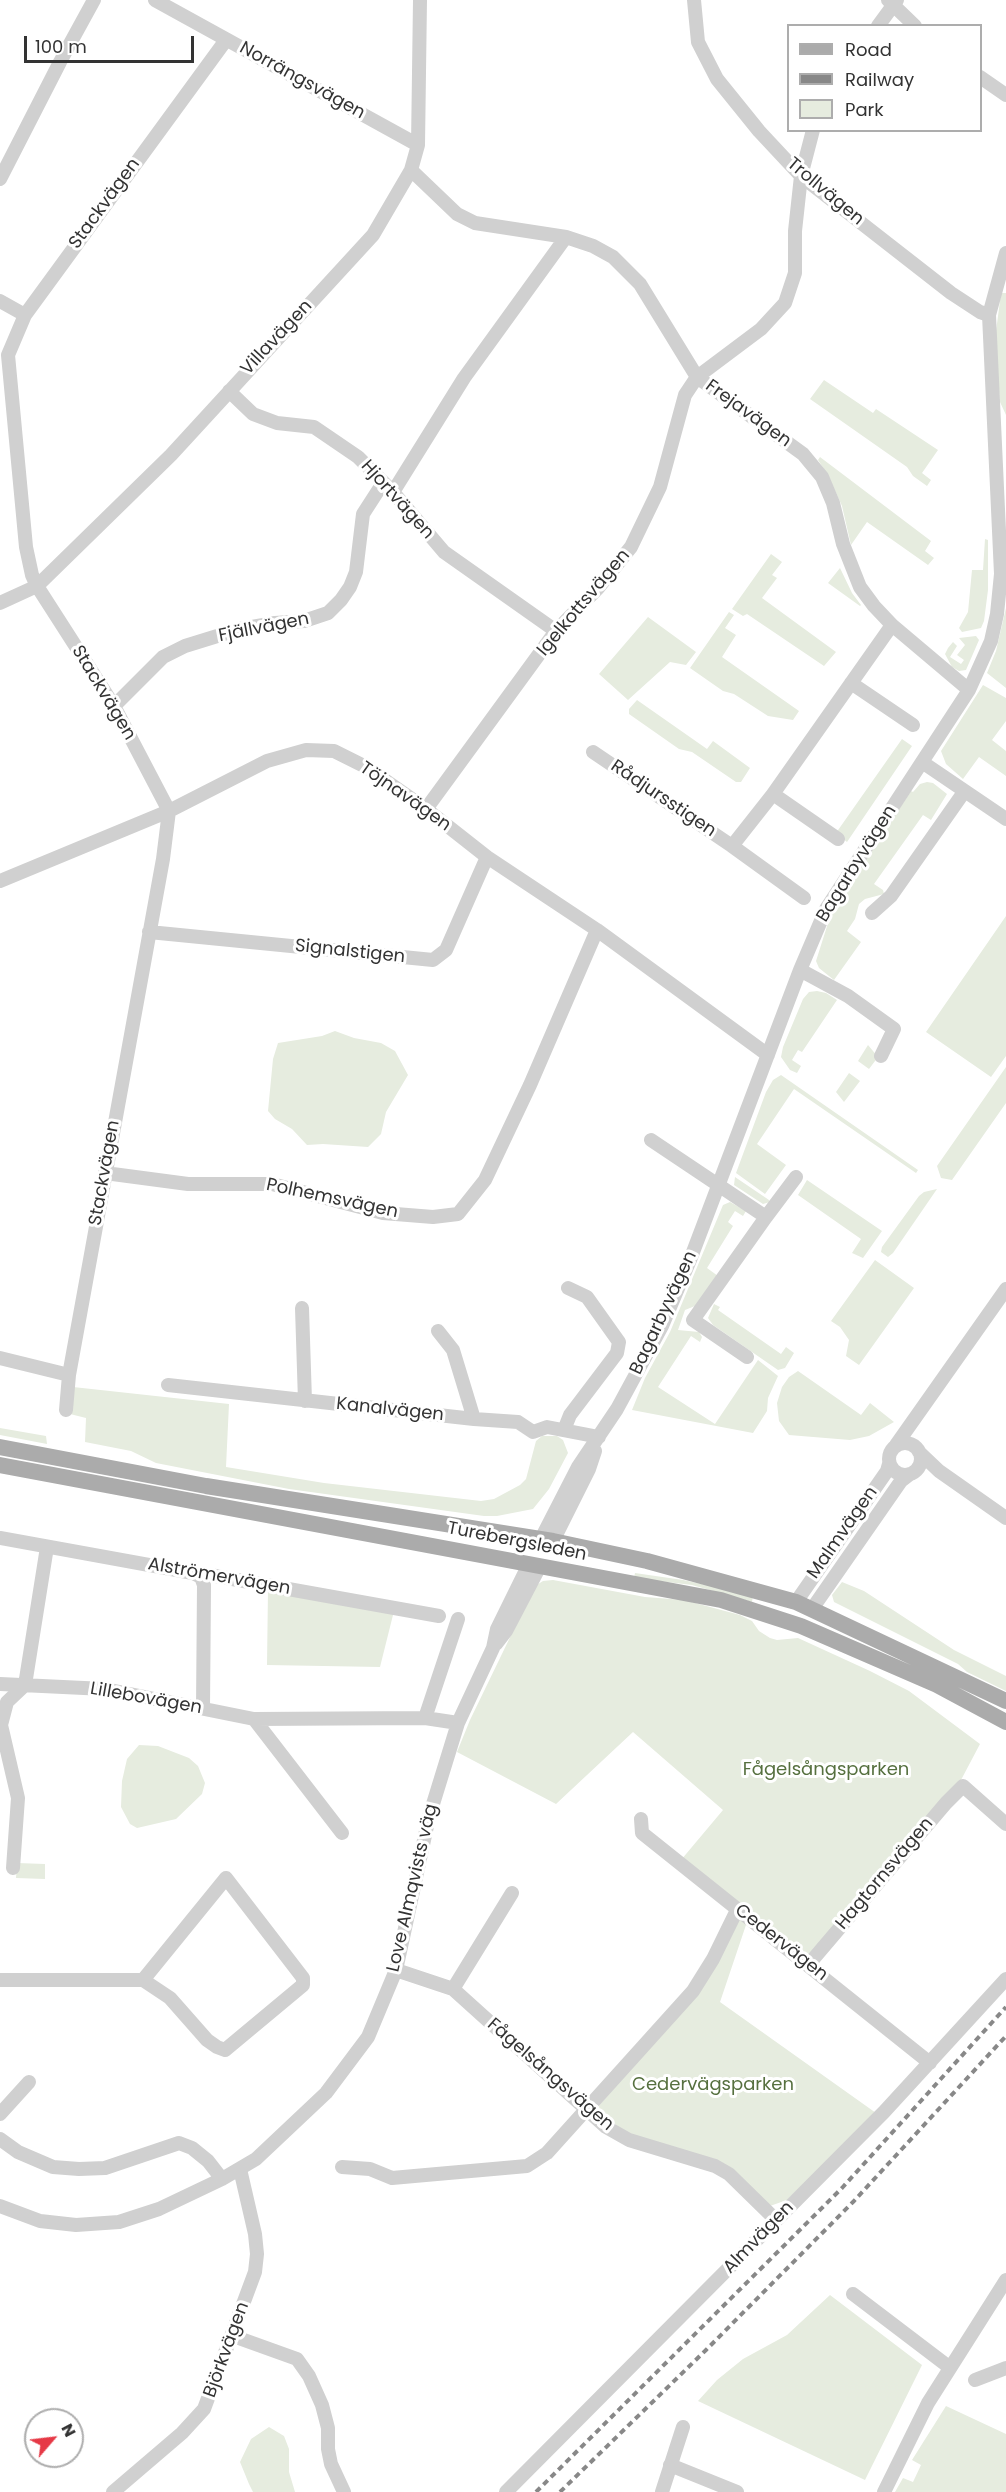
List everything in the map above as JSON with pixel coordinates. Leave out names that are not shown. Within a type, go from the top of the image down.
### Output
[{"type":"main road","name":"Turebergsleden","points":[[0,1447],[240,1492],[547,1540],[647,1561],[796,1602],[1006,1701]]},
{"type":"main road","name":"Turebergsleden","points":[[0,1465],[721,1600],[795,1624],[937,1685],[1006,1722]]},
{"type":"main road","points":[[534,1565],[547,1540]]},
{"type":"main road","points":[[795,1624],[796,1602]]},
{"type":"main road","points":[[795,1624],[812,1609]]},
{"type":"street","points":[[0,179],[94,0]]},
{"type":"street","name":"Norrängsvägen","points":[[155,0],[418,145]]},
{"type":"street","name":"Villavägen","points":[[0,603],[37,586],[171,454],[373,235],[411,171],[418,145],[420,0]]},
{"type":"street","name":"Trollvägen","points":[[694,0],[698,42],[717,79],[759,131],[801,176],[951,293],[980,312],[989,315]]},
{"type":"street","points":[[879,24],[893,2],[913,24]]},
{"type":"street","name":"Stackvägen","points":[[66,1410],[69,1375],[163,859],[169,811],[114,706],[37,586],[26,547],[8,355],[25,315],[226,40]]},
{"type":"street","points":[[982,78],[1006,94]]},
{"type":"street","name":"Igelkottsvägen","points":[[426,809],[556,631],[598,588],[631,547],[660,487],[685,395],[697,377],[761,329],[785,303],[795,273],[795,231],[801,176],[812,132]]},
{"type":"street","name":"Frejavägen","points":[[411,171],[457,214],[475,223],[566,237],[593,246],[613,257],[640,284],[697,377],[803,454],[822,477],[837,515],[843,544],[860,586],[874,606],[892,625],[969,690]]},
{"type":"street","name":"Fjällvägen","points":[[114,706],[162,657],[185,645],[240,629],[304,621],[328,613],[341,600],[356,572],[363,514],[388,487],[566,237]]},
{"type":"street","name":"Bagarbyvägen","points":[[547,1540],[578,1467],[599,1437],[662,1326],[719,1185],[800,970],[826,909],[969,690],[991,641],[1000,584],[1001,441],[989,315],[1006,254]]},
{"type":"street","points":[[0,301],[25,315]]},
{"type":"street","name":"Hjortvägen","points":[[229,390],[252,414],[277,423],[314,427],[358,457],[388,487],[444,552],[556,631]]},
{"type":"street","name":"Rådjursstigen","points":[[732,846],[773,794],[892,625]]},
{"type":"street","points":[[851,683],[912,725]]},
{"type":"street","name":"Töjnavägen","points":[[0,881],[169,811],[267,761],[306,750],[334,752],[366,767],[426,809],[487,857],[597,930],[768,1055]]},
{"type":"street","name":"Rådjursstigen","points":[[593,752],[804,898]]},
{"type":"street","points":[[922,762],[1006,819]]},
{"type":"street","points":[[872,913],[891,896],[964,792]]},
{"type":"street","points":[[773,794],[838,839]]},
{"type":"street","name":"Signalstigen","points":[[149,932],[433,960],[446,950],[487,857]]},
{"type":"street","name":"Polhemsvägen","points":[[105,1173],[188,1184],[272,1184],[383,1213],[433,1217],[458,1214],[485,1180],[530,1085],[597,930]]},
{"type":"street","points":[[800,970],[848,996],[894,1029],[881,1056]]},
{"type":"street","points":[[651,1140],[766,1216]]},
{"type":"street","name":"Bagarbyvägen","points":[[747,1357],[693,1320],[796,1177]]},
{"type":"street","name":"Bagarbyvägen","points":[[564,1430],[570,1415],[617,1353],[619,1342],[586,1297],[568,1288]]},
{"type":"street","points":[[939,1471],[895,1472],[889,1464],[889,1453],[912,1424],[1006,1289]]},
{"type":"street","points":[[302,1308],[305,1401]]},
{"type":"street","name":"Kanalvägen","points":[[438,1331],[453,1350],[474,1419]]},
{"type":"street","points":[[0,1358],[69,1375]]},
{"type":"street","name":"Kanalvägen","points":[[168,1385],[518,1422],[533,1432],[547,1427],[599,1437]]},
{"type":"street","points":[[912,1424],[920,1463],[912,1473]]},
{"type":"street","points":[[896,1445],[907,1443],[918,1450],[939,1471],[1006,1518]]},
{"type":"street","name":"Malmvägen","points":[[796,1602],[887,1471],[889,1464]]},
{"type":"street","name":"Malmvägen","points":[[812,1609],[901,1481],[912,1473]]},
{"type":"street","name":"Alströmervägen","points":[[0,1539],[193,1573],[201,1577],[210,1575],[439,1616]]},
{"type":"street","points":[[13,1868],[18,1798],[1,1725],[7,1702],[25,1686],[47,1547]]},
{"type":"street","name":"Love Almqvists väg","points":[[0,2206],[40,2221],[76,2225],[118,2222],[159,2209],[222,2179],[256,2158],[326,2093],[368,2037],[396,1970],[429,1817],[458,1723],[493,1648],[506,1631],[534,1565]]},
{"type":"street","points":[[201,1577],[204,1585],[203,1708]]},
{"type":"street","points":[[424,1718],[458,1619]]},
{"type":"street","name":"Lillebovägen","points":[[0,1684],[105,1689],[254,1719],[424,1718],[458,1723]]},
{"type":"street","points":[[254,1719],[342,1833]]},
{"type":"street","name":"Hagtornsvägen","points":[[809,1964],[945,1803],[963,1786],[1006,1824]]},
{"type":"street","name":"Cedervägen","points":[[641,1819],[642,1833],[737,1910],[809,1964],[930,2063]]},
{"type":"street","points":[[0,1980],[143,1980],[170,1998],[207,2040],[225,2050],[303,1984],[303,1978],[226,1878],[143,1980]]},
{"type":"street","points":[[453,1989],[512,1893]]},
{"type":"street","points":[[342,2167],[370,2169],[392,2178],[527,2166],[547,2153],[693,1991],[713,1959],[737,1910]]},
{"type":"street","name":"Fågelsångsvägen","points":[[396,1970],[453,1989],[606,2127],[628,2140],[715,2166],[729,2174],[776,2220]]},
{"type":"street","name":"Almvägen","points":[[506,2492],[653,2347],[884,2112],[1006,1979]]},
{"type":"street","points":[[0,2114],[29,2082]]},
{"type":"street","points":[[0,2139],[18,2152],[53,2167],[79,2169],[105,2168],[179,2143],[192,2148],[208,2161],[222,2179]]},
{"type":"street","name":"Björkvägen","points":[[113,2492],[182,2433],[204,2409],[233,2336],[255,2272],[256,2254],[255,2234],[240,2169]]},
{"type":"street","points":[[884,2492],[928,2403],[1006,2280]]},
{"type":"street","points":[[853,2294],[949,2367]]},
{"type":"street","points":[[233,2336],[297,2359],[322,2404],[328,2428],[331,2464],[344,2492]]},
{"type":"street","points":[[975,2380],[1006,2368]]},
{"type":"street","points":[[662,2492],[683,2427]]},
{"type":"street","points":[[670,2465],[738,2492]]},
{"type":"green space","points":[[1001,293],[1006,293],[1006,415],[1000,402],[995,339]]},
{"type":"green space","points":[[824,380],[873,413],[876,409],[938,450],[922,473],[931,480],[927,486],[913,476],[907,467],[810,399]]},
{"type":"green space","points":[[820,457],[931,541],[925,551],[934,558],[928,565],[867,522],[851,545],[842,506],[828,475],[818,460]]},
{"type":"green space","points":[[985,539],[988,540],[988,590],[984,621],[981,628],[962,632],[959,628],[968,612],[972,570],[983,570]]},
{"type":"green space","points":[[771,554],[782,562],[772,575],[777,578],[762,598],[836,652],[824,666],[747,614],[743,616],[732,609]]},
{"type":"green space","points":[[840,568],[852,593],[861,605],[860,606],[828,583]]},
{"type":"green space","points":[[1006,608],[1006,688],[987,673],[996,651]]},
{"type":"green space","points":[[729,612],[734,615],[725,628],[736,635],[722,657],[799,711],[793,720],[768,716],[734,694],[723,691],[690,668]]},
{"type":"green space","points":[[648,617],[696,652],[686,665],[670,662],[628,700],[599,674]]},
{"type":"green space","points":[[976,636],[979,640],[966,670],[959,671],[952,667],[945,654],[948,648],[953,642],[957,646],[950,657],[961,664],[964,660],[957,655],[965,645],[959,638]]},
{"type":"green space","points":[[983,685],[1006,698],[1006,721],[992,740],[1006,751],[1006,776],[979,757],[963,779],[946,764],[941,751]]},
{"type":"green space","points":[[637,700],[707,749],[713,741],[750,768],[741,782],[736,782],[692,752],[679,749],[629,714],[629,709]]},
{"type":"green space","points":[[902,739],[912,746],[847,842],[836,833]]},
{"type":"green space","points":[[933,783],[947,794],[931,820],[923,815],[874,884],[883,890],[884,894],[865,899],[859,904],[855,919],[847,931],[861,942],[834,980],[819,968],[816,961],[829,920],[844,892],[911,791],[913,792],[920,784]]},
{"type":"green space","points":[[1006,916],[1006,1056],[991,1077],[926,1032]]},
{"type":"green space","points":[[809,992],[826,993],[837,1000],[802,1052],[798,1050],[792,1060],[801,1066],[797,1073],[790,1070],[781,1057],[783,1047],[803,999]]},
{"type":"green space","points":[[335,1031],[354,1038],[381,1043],[395,1051],[408,1075],[386,1112],[381,1134],[368,1147],[307,1145],[292,1129],[275,1119],[268,1111],[273,1059],[278,1043],[322,1036]]},
{"type":"green space","points":[[868,1045],[878,1057],[869,1069],[858,1061]]},
{"type":"green space","points":[[1006,1067],[1006,1103],[952,1180],[941,1178],[937,1166]]},
{"type":"green space","points":[[849,1073],[860,1081],[844,1102],[836,1092]]},
{"type":"green space","points":[[781,1075],[918,1170],[916,1173],[794,1089],[757,1144],[786,1165],[765,1194],[736,1173],[766,1092],[773,1080]]},
{"type":"green space","points":[[735,1177],[770,1202],[763,1204],[734,1185]]},
{"type":"green space","points":[[807,1180],[882,1231],[863,1258],[852,1253],[861,1239],[798,1195]]},
{"type":"green space","points":[[937,1189],[893,1253],[888,1257],[881,1252],[882,1247],[919,1196],[924,1192]]},
{"type":"green space","points":[[730,1202],[746,1211],[743,1216],[735,1211],[728,1222],[733,1226],[707,1268],[718,1276],[695,1306],[685,1310],[678,1330],[699,1332],[702,1337],[700,1342],[691,1336],[658,1387],[715,1424],[758,1360],[778,1376],[768,1398],[767,1411],[753,1433],[632,1410],[645,1378],[670,1332],[723,1205]]},
{"type":"green space","points":[[875,1260],[914,1288],[859,1365],[846,1356],[849,1340],[840,1327],[831,1321]]},
{"type":"green space","points":[[714,1304],[720,1307],[718,1310],[781,1354],[786,1347],[794,1353],[785,1368],[778,1370],[713,1325],[708,1318]]},
{"type":"green space","points":[[798,1371],[861,1415],[870,1403],[894,1422],[869,1436],[850,1440],[789,1435],[779,1421],[777,1403],[782,1387],[789,1377]]},
{"type":"green space","points":[[73,1387],[229,1404],[226,1467],[324,1483],[481,1501],[494,1499],[520,1485],[526,1479],[536,1441],[542,1436],[557,1436],[563,1440],[568,1453],[549,1489],[533,1509],[497,1516],[484,1516],[289,1489],[156,1463],[131,1451],[85,1442],[86,1418],[70,1414]]},
{"type":"green space","points":[[0,1428],[46,1436],[47,1444],[0,1435]]},
{"type":"green space","points":[[635,1573],[683,1580],[753,1595],[752,1602],[692,1585],[634,1578]]},
{"type":"green space","name":"Fågelsångsparken","points":[[553,1580],[645,1597],[684,1600],[740,1615],[752,1621],[759,1631],[770,1638],[777,1640],[798,1638],[909,1691],[980,1744],[961,1780],[808,1958],[681,1860],[723,1810],[633,1732],[556,1804],[457,1752],[470,1720],[535,1586],[543,1581]]},
{"type":"green space","points":[[842,1582],[864,1591],[954,1650],[1006,1676],[1006,1691],[967,1672],[958,1664],[834,1602],[832,1595]]},
{"type":"green space","points":[[268,1589],[394,1611],[380,1667],[267,1665]]},
{"type":"green space","points":[[139,1745],[158,1746],[189,1758],[198,1766],[205,1783],[202,1794],[176,1819],[137,1828],[130,1824],[121,1807],[122,1781],[127,1759]]},
{"type":"green space","points":[[17,1863],[45,1864],[45,1879],[16,1878]]},
{"type":"green space","name":"Cedervägsparken","points":[[738,1915],[747,1922],[720,2002],[876,2113],[787,2200],[770,2206],[735,2171],[719,2163],[625,2132],[596,2109],[696,1995]]},
{"type":"green space","points":[[830,2295],[922,2365],[865,2480],[698,2401],[717,2380],[743,2359],[787,2335]]},
{"type":"green space","points":[[946,2406],[1006,2434],[1006,2492],[895,2492],[903,2478],[913,2482],[921,2465],[912,2460]]},
{"type":"green space","points":[[269,2427],[284,2436],[289,2449],[289,2472],[295,2492],[253,2492],[240,2462],[251,2439]]},
{"type":"railway","points":[[536,2492],[842,2188],[1006,2007]]},
{"type":"railway","points":[[560,2492],[854,2201],[1006,2036]]}]
